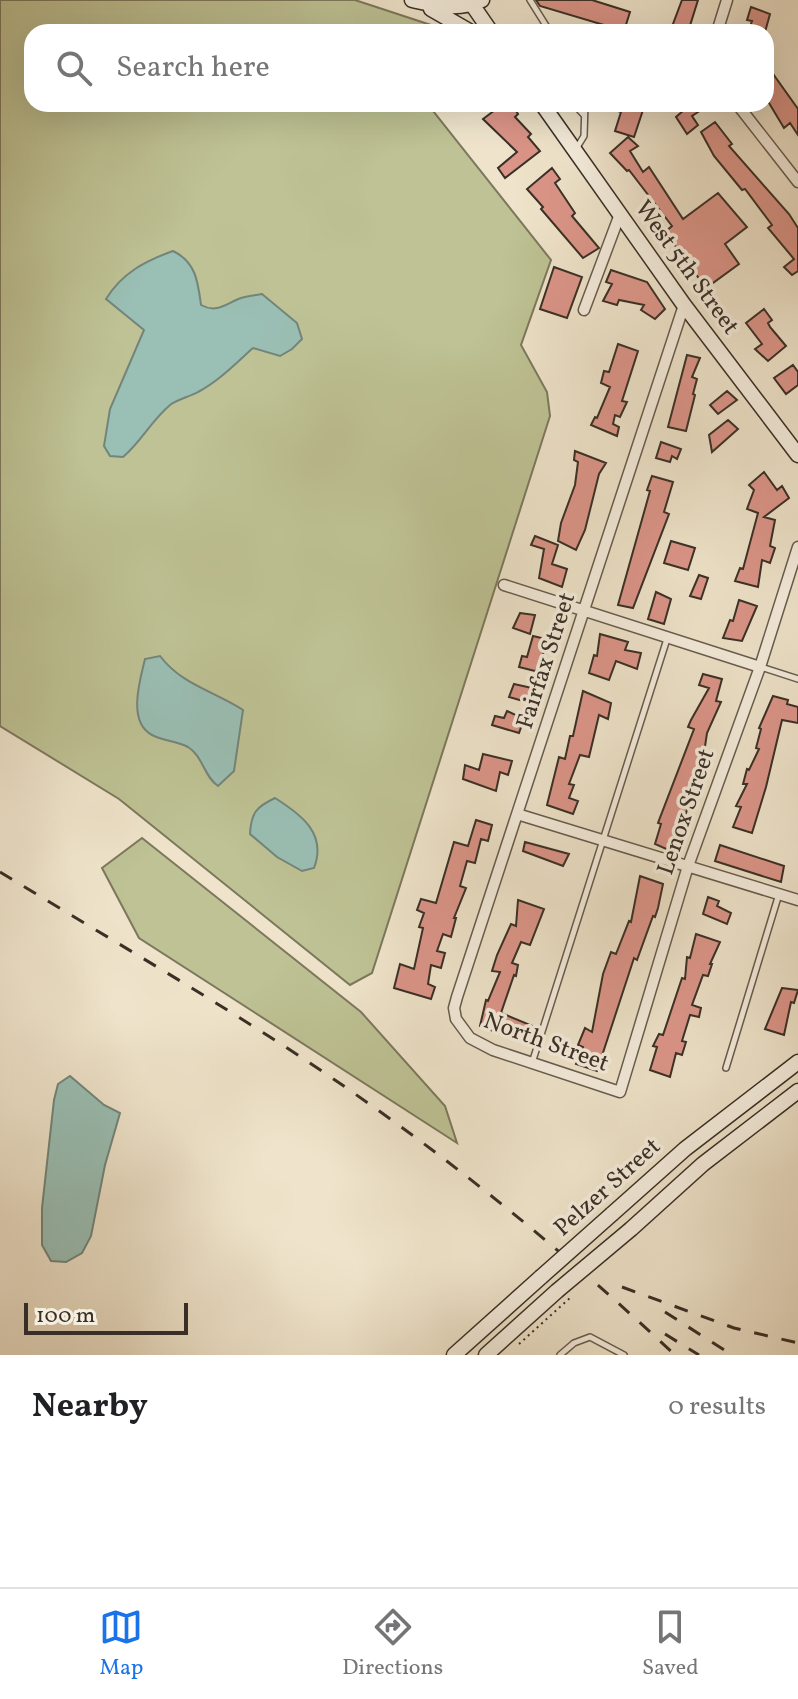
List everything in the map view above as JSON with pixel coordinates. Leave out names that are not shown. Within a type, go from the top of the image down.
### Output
[{"type":"street","points":[[412,0],[444,7],[471,1],[486,24]]},
{"type":"street","points":[[412,0],[459,24]]},
{"type":"street","points":[[720,24],[727,0]]},
{"type":"street","name":"West 5th Street","points":[[548,112],[684,305],[798,455]]},
{"type":"street","points":[[743,112],[798,182]]},
{"type":"street","points":[[584,310],[620,214]]},
{"type":"street","name":"Fairfax Street","points":[[461,1029],[454,1008],[457,997],[684,305]]},
{"type":"street","name":"Lenox Street","points":[[620,1092],[688,866],[760,667],[798,547]]},
{"type":"street","points":[[504,585],[760,667]]},
{"type":"street","points":[[517,814],[798,900]]},
{"type":"street","name":"North Street","points":[[461,1029],[481,1045],[620,1092]]},
{"type":"street","name":"Pelzer Street","points":[[454,1355],[685,1149],[798,1062]]},
{"type":"street","name":"Pelzer Street","points":[[486,1355],[703,1164],[798,1091]]},
{"type":"lane","points":[[530,0],[545,24]]},
{"type":"lane","points":[[581,112],[585,116]]},
{"type":"lane","points":[[575,150],[584,136],[585,112]]},
{"type":"lane","points":[[532,1063],[667,639]]},
{"type":"lane","points":[[760,667],[798,679]]},
{"type":"lane","points":[[726,1068],[779,894]]},
{"type":"lane","points":[[560,1355],[574,1343],[590,1337],[624,1355]]},
{"type":"path","points":[[517,1345],[573,1295]]},
{"type":"green space","points":[[0,0],[355,0],[428,24],[24,24],[24,112],[434,112],[551,260],[521,345],[547,392],[550,416],[372,973],[350,985],[119,799],[0,726]]},
{"type":"green space","points":[[142,838],[361,1012],[445,1106],[457,1143],[139,938],[102,868]]},
{"type":"water","points":[[173,251],[191,267],[201,305],[217,308],[241,298],[262,294],[297,323],[302,339],[280,356],[253,348],[213,383],[170,405],[123,457],[110,456],[104,446],[110,409],[144,330],[106,299],[119,282],[135,269]]},
{"type":"water","points":[[160,656],[188,681],[243,710],[234,771],[218,786],[193,751],[152,735],[140,721],[137,700],[145,659]]},
{"type":"water","points":[[275,798],[310,827],[317,845],[314,868],[302,871],[277,857],[250,834],[256,812]]},
{"type":"water","points":[[70,1076],[104,1105],[120,1113],[105,1165],[91,1236],[82,1253],[66,1262],[51,1261],[42,1245],[42,1208],[54,1100],[58,1084]]},
{"type":"building","points":[[536,0],[592,0],[630,12],[626,24],[600,24],[540,6]]},
{"type":"building","points":[[682,0],[698,0],[690,24],[673,24]]},
{"type":"building","points":[[751,7],[770,14],[767,24],[751,24],[752,21],[747,20]]},
{"type":"building","points":[[774,75],[798,109],[798,135],[790,123],[784,128],[774,111]]},
{"type":"building","points":[[492,112],[517,112],[515,117],[531,134],[528,137],[540,151],[505,178],[498,168],[517,152],[483,119]]},
{"type":"building","points":[[621,112],[642,112],[634,137],[615,131]]},
{"type":"building","points":[[682,112],[698,112],[692,116],[698,125],[687,134],[676,117]]},
{"type":"building","points":[[715,122],[732,144],[729,146],[798,228],[798,271],[792,275],[784,267],[794,259],[768,228],[772,225],[745,189],[742,190],[714,156],[701,132]]},
{"type":"building","points":[[628,137],[638,146],[630,151],[643,172],[649,167],[683,219],[718,193],[747,227],[725,244],[739,264],[706,288],[665,232],[672,226],[629,170],[610,153]]},
{"type":"building","points":[[552,168],[560,179],[555,183],[575,213],[572,216],[599,248],[583,258],[527,189]]},
{"type":"building","points":[[554,267],[582,277],[567,318],[540,309]]},
{"type":"building","points":[[611,270],[647,282],[665,309],[655,319],[641,310],[644,305],[619,300],[617,305],[603,301],[612,284],[606,282]]},
{"type":"building","points":[[764,309],[772,320],[768,323],[770,327],[786,346],[768,361],[755,349],[762,344],[746,323]]},
{"type":"building","points":[[618,344],[638,351],[622,401],[627,402],[620,417],[615,415],[613,424],[619,427],[617,436],[591,425],[610,387],[601,383],[604,371],[609,372]]},
{"type":"building","points":[[687,355],[700,358],[692,377],[697,379],[686,431],[668,427]]},
{"type":"building","points":[[793,365],[798,372],[798,385],[786,394],[774,378]]},
{"type":"building","points":[[727,391],[737,400],[718,414],[710,405]]},
{"type":"building","points":[[728,420],[738,429],[712,452],[709,435]]},
{"type":"building","points":[[661,442],[681,449],[677,459],[672,456],[670,462],[656,458]]},
{"type":"building","points":[[575,451],[606,463],[599,474],[585,530],[576,550],[558,541],[575,485],[578,462],[574,460]]},
{"type":"building","points":[[764,472],[777,490],[782,486],[789,498],[764,517],[775,520],[770,546],[775,548],[770,563],[762,560],[758,587],[735,581],[740,568],[743,569],[758,513],[747,509],[754,490],[749,485]]},
{"type":"building","points":[[652,476],[673,482],[664,512],[669,514],[633,608],[618,605],[650,491],[647,490]]},
{"type":"building","points":[[535,536],[558,545],[552,564],[567,569],[562,587],[539,578],[544,549],[531,545]]},
{"type":"building","points":[[671,541],[695,548],[688,570],[664,563]]},
{"type":"building","points":[[699,575],[708,578],[701,599],[690,596]]},
{"type":"building","points":[[656,592],[671,599],[664,624],[648,619]]},
{"type":"building","points":[[739,600],[757,606],[742,641],[723,638],[730,620],[733,621]]},
{"type":"building","points":[[520,613],[535,615],[530,634],[513,628]]},
{"type":"building","points":[[600,634],[628,642],[625,650],[641,653],[637,669],[616,661],[609,680],[589,673],[594,655],[597,656]]},
{"type":"building","points":[[533,636],[550,640],[547,651],[544,650],[539,672],[519,667],[522,656],[527,657]]},
{"type":"building","points":[[703,674],[722,679],[716,701],[721,702],[707,733],[697,780],[673,852],[655,844],[661,824],[658,823],[694,729],[688,727],[709,688],[699,685]]},
{"type":"building","points":[[514,684],[532,688],[530,703],[509,697]]},
{"type":"building","points":[[583,691],[611,703],[608,719],[599,715],[589,757],[580,755],[569,784],[574,785],[569,798],[578,801],[573,814],[547,805],[559,757],[565,759],[570,736],[573,736]]},
{"type":"building","points":[[773,696],[798,707],[798,723],[782,720],[752,833],[733,827],[741,807],[736,806],[747,784],[743,784],[747,769],[759,749],[756,748],[759,728]]},
{"type":"building","points":[[507,711],[524,719],[519,733],[492,725],[495,716],[504,718]]},
{"type":"building","points":[[483,754],[512,761],[508,775],[500,772],[496,791],[463,779],[465,765],[479,770]]},
{"type":"building","points":[[476,820],[492,825],[488,841],[481,839],[475,863],[467,861],[460,886],[466,888],[454,918],[451,937],[443,934],[437,951],[445,953],[441,968],[431,965],[428,984],[435,987],[431,999],[394,988],[400,964],[414,969],[423,928],[419,927],[424,913],[417,910],[421,899],[436,903],[454,842],[468,846]]},
{"type":"building","points":[[525,842],[569,854],[563,866],[523,851]]},
{"type":"building","points":[[720,845],[784,866],[781,882],[715,861]]},
{"type":"building","points":[[640,876],[663,884],[658,908],[637,960],[634,958],[597,1071],[576,1064],[583,1047],[578,1045],[585,1028],[592,1032],[603,974],[611,952],[616,954],[631,922]]},
{"type":"building","points":[[708,897],[719,901],[717,906],[731,913],[727,924],[703,914]]},
{"type":"building","points":[[518,900],[544,909],[530,945],[521,942],[512,963],[518,965],[516,976],[501,1013],[535,1027],[531,1039],[494,1027],[493,1031],[480,1026],[486,1000],[500,972],[492,971],[497,955],[511,924],[516,926]]},
{"type":"building","points":[[696,934],[720,942],[708,976],[703,975],[692,1005],[701,1008],[699,1017],[690,1015],[682,1041],[686,1042],[682,1055],[676,1053],[670,1077],[650,1070],[657,1047],[653,1046],[659,1034],[663,1035],[682,978],[685,979],[687,957],[690,958]]},
{"type":"building","points":[[782,988],[798,990],[794,1003],[791,1002],[784,1035],[765,1029]]},
{"type":"railway","points":[[0,872],[237,1016],[376,1109],[530,1227],[675,1355]]},
{"type":"railway","points":[[622,1287],[734,1328],[798,1343]]},
{"type":"railway","points":[[665,1312],[732,1355]]},
{"type":"railway","points":[[665,1334],[699,1355]]}]
